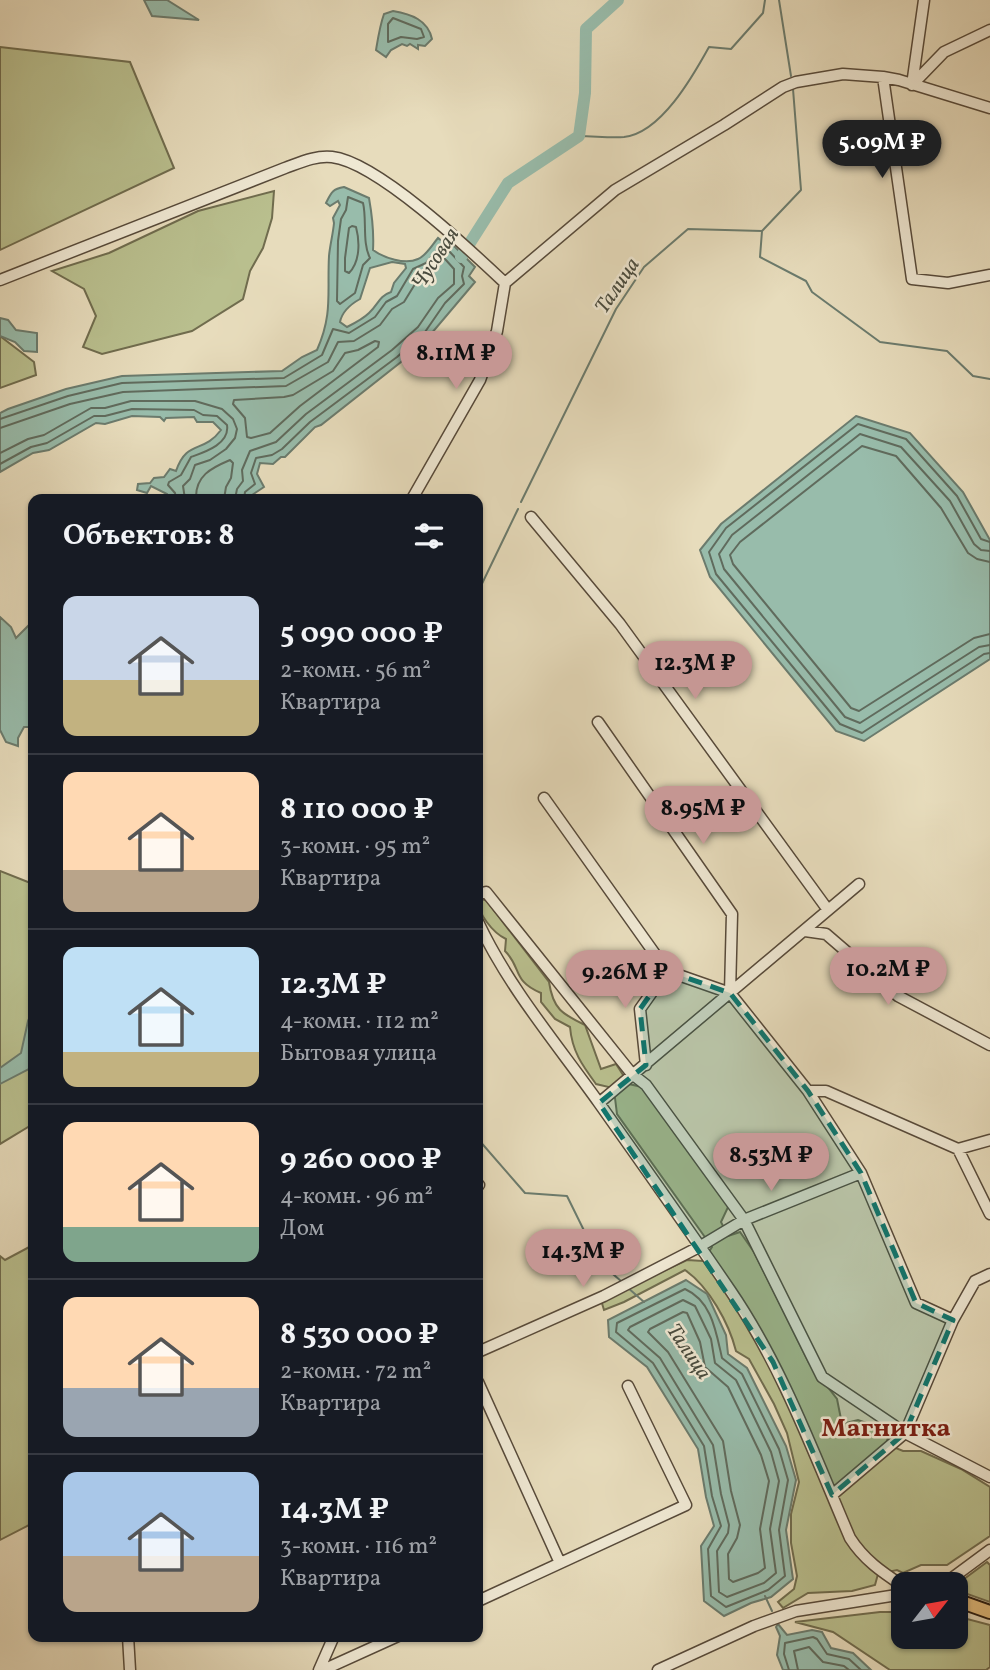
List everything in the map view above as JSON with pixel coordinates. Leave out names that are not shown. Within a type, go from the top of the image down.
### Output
[{"type":"main road","points":[[968,1604],[990,1612]]},
{"type":"street","points":[[912,85],[923,0]]},
{"type":"street","points":[[912,85],[944,52],[990,30]]},
{"type":"street","points":[[415,494],[480,380],[497,331],[505,283],[615,190],[783,87],[796,82],[836,75],[899,80],[990,108]]},
{"type":"street","points":[[883,78],[912,279],[948,284],[990,275]]},
{"type":"street","points":[[0,280],[285,168],[321,157],[333,157],[356,164],[379,178],[443,227],[505,283]]},
{"type":"street","points":[[531,517],[620,624],[828,910]]},
{"type":"street","points":[[598,722],[732,914],[730,993]]},
{"type":"street","points":[[544,798],[667,971],[730,993],[808,1091],[861,1173],[916,1303],[953,1320]]},
{"type":"street","points":[[599,1103],[859,884]]},
{"type":"street","points":[[483,893],[486,892],[632,1074],[646,1085],[744,1220],[822,1377],[905,1433],[990,1477]]},
{"type":"street","points":[[805,931],[826,934],[898,996],[990,1045]]},
{"type":"street","points":[[483,932],[526,1004],[731,1292],[773,1362],[850,1538],[871,1564],[891,1578]]},
{"type":"street","points":[[646,1065],[640,1009],[667,971]]},
{"type":"street","points":[[808,1091],[826,1091],[958,1149],[990,1140]]},
{"type":"street","points":[[958,1149],[990,1214]]},
{"type":"street","points":[[483,1350],[604,1296],[699,1247],[744,1220],[861,1173]]},
{"type":"street","points":[[832,1495],[905,1433],[953,1320],[975,1281],[990,1274]]},
{"type":"street","points":[[483,1599],[686,1505],[628,1386]]},
{"type":"street","points":[[483,1393],[561,1563]]},
{"type":"street","points":[[960,1572],[990,1550]]},
{"type":"street","points":[[658,1670],[754,1626],[796,1611],[891,1596]]},
{"type":"street","points":[[128,1642],[130,1670]]},
{"type":"street","points":[[321,1670],[332,1642]]},
{"type":"street","points":[[321,1670],[384,1642]]},
{"type":"highlighted area","points":[[667,971],[730,993],[808,1091],[861,1173],[916,1303],[953,1320],[905,1433],[832,1495],[773,1362],[599,1103],[646,1065],[640,1009]]},
{"type":"shaded area","points":[[0,47],[130,62],[174,168],[0,250]]},
{"type":"shaded area","points":[[274,191],[272,218],[263,248],[250,271],[243,299],[192,331],[102,354],[83,347],[96,316],[84,289],[52,271],[109,253],[198,211]]},
{"type":"shaded area","points":[[0,336],[34,362],[36,375],[0,388]]},
{"type":"shaded area","points":[[0,871],[28,882],[28,1127],[0,1144]]},
{"type":"shaded area","points":[[483,900],[486,900],[549,982],[553,999],[560,1010],[585,1025],[601,1069],[616,1064],[629,1084],[642,1087],[729,1205],[721,1222],[728,1236],[740,1232],[754,1252],[809,1363],[837,1399],[842,1424],[858,1420],[890,1431],[886,1444],[903,1451],[921,1451],[961,1469],[990,1487],[990,1536],[947,1565],[921,1565],[905,1572],[897,1570],[878,1574],[875,1585],[852,1591],[808,1593],[783,1608],[778,1602],[794,1589],[797,1576],[791,1543],[791,1514],[799,1482],[787,1433],[749,1359],[736,1351],[717,1306],[685,1270],[604,1310],[601,1300],[687,1260],[703,1261],[712,1247],[617,1114],[615,1098],[609,1087],[596,1084],[586,1070],[575,1051],[570,1027],[555,1019],[541,1002],[541,993],[521,979],[505,951],[506,939],[496,932],[483,915]]},
{"type":"shaded area","points":[[28,1248],[28,1526],[0,1540],[0,1256],[5,1260]]},
{"type":"shaded area","points":[[987,1562],[990,1565],[990,1602],[968,1594],[968,1576]]},
{"type":"shaded area","points":[[891,1612],[891,1649],[968,1649],[968,1619],[990,1625],[990,1667],[986,1670],[890,1670],[833,1632],[795,1622]]},
{"type":"water","points":[[144,0],[167,0],[199,20],[152,16]]},
{"type":"water","points":[[393,11],[418,19],[427,27],[432,39],[425,46],[418,45],[418,49],[410,44],[402,44],[391,50],[386,57],[376,50],[384,14]]},
{"type":"water","points":[[344,187],[369,198],[373,250],[395,260],[413,261],[424,255],[438,238],[443,242],[449,241],[475,267],[469,276],[475,282],[420,347],[315,427],[285,457],[273,464],[260,463],[257,474],[264,487],[254,494],[167,494],[151,486],[147,493],[137,490],[138,484],[150,483],[154,478],[164,477],[170,469],[176,471],[185,454],[208,442],[221,430],[213,422],[197,422],[194,417],[166,418],[164,421],[160,417],[132,416],[105,424],[96,423],[49,450],[33,453],[0,472],[0,413],[8,409],[66,389],[122,376],[282,371],[317,350],[327,314],[333,218],[340,205],[338,201],[330,206],[326,203],[337,189]],"holes":[[[392,262],[405,264],[406,268],[394,283],[391,292],[381,298],[367,315],[347,327],[340,322],[347,309],[360,299],[370,268]]]},
{"type":"water","points":[[0,318],[8,320],[16,330],[37,333],[37,352],[24,351],[15,342],[0,336]]},
{"type":"water","points":[[856,416],[910,433],[963,492],[990,540],[990,659],[864,741],[836,731],[710,577],[700,550],[721,524]]},
{"type":"water","points":[[0,617],[11,627],[16,638],[28,626],[28,727],[24,727],[18,738],[18,746],[6,742],[0,730]]},
{"type":"water","points":[[28,1021],[28,1070],[0,1084],[0,1068],[21,1053]]},
{"type":"water","points":[[686,1280],[707,1294],[726,1335],[728,1354],[747,1368],[786,1446],[796,1480],[786,1530],[793,1579],[771,1597],[724,1616],[704,1601],[701,1546],[714,1526],[698,1449],[647,1367],[609,1337],[608,1320]]},
{"type":"water","points":[[778,1624],[787,1635],[812,1630],[822,1632],[831,1648],[853,1653],[871,1670],[783,1670],[777,1655],[780,1636],[776,1627]]},
{"type":"waterway","name":"Чусовая","points":[[461,257],[508,183],[579,136],[585,93],[586,29],[618,0]]},
{"type":"waterway","points":[[579,136],[624,137],[651,125],[674,101],[709,47],[731,49],[763,13],[765,0]]},
{"type":"waterway","name":"Талица","points":[[779,0],[791,76]]},
{"type":"waterway","name":"Талица","points":[[521,502],[616,309],[644,267],[688,229],[762,231],[801,190],[793,89]]},
{"type":"waterway","points":[[762,231],[760,257],[806,281],[812,292],[880,342],[947,351],[973,376],[990,379]]},
{"type":"waterway","name":"Талица","points":[[483,582],[518,509]]},
{"type":"waterway","name":"Талица","points":[[483,1145],[525,1193],[567,1196],[600,1263],[621,1281]]},
{"type":"waterway","name":"Талица","points":[[627,1287],[644,1302]]},
{"type":"waterway","name":"Талица","points":[[765,1596],[772,1611]]},
{"type":"district","name":"Магнитка","points":[[886,1429]]}]
